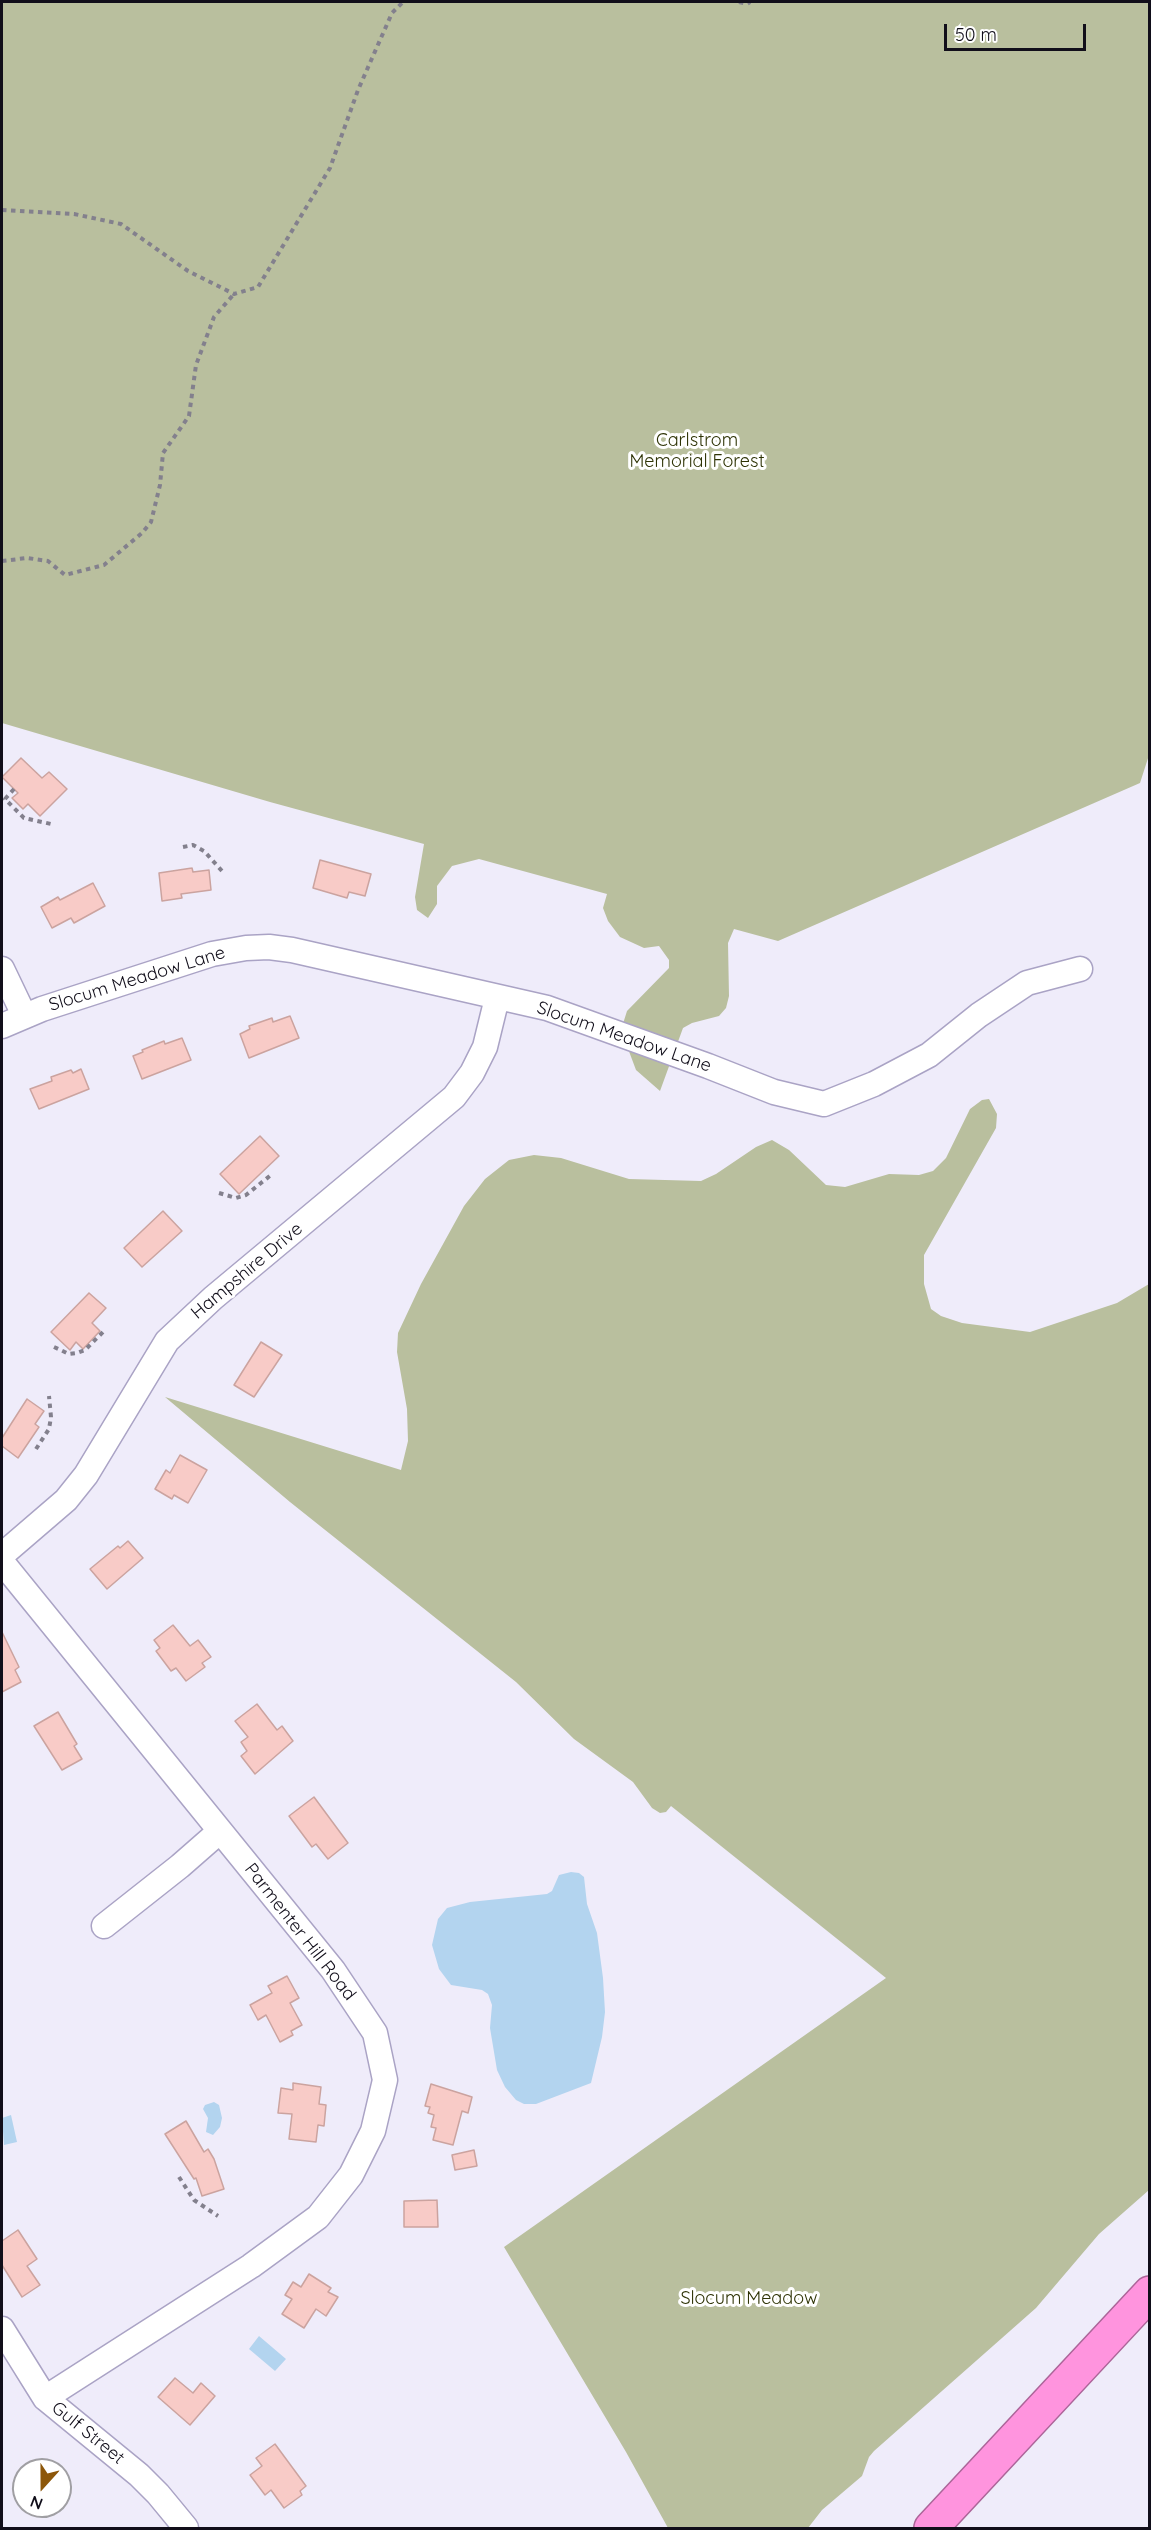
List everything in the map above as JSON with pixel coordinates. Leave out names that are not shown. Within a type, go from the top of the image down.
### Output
[{"type":"highway","points":[[931,2529],[1149,2293]]},
{"type":"street","name":"Slocum Meadow Lane","points":[[2,1026],[24,1015],[212,954],[246,948],[269,947],[292,950],[548,1008],[774,1092],[825,1104],[874,1084],[929,1055],[979,1015],[1027,983],[1080,969]]},
{"type":"street","points":[[2,969],[24,1015]]},
{"type":"street","name":"Hampshire Drive","points":[[2,1555],[66,1500],[86,1475],[168,1341],[213,1298],[454,1097],[472,1073],[485,1047],[497,998]]},
{"type":"street","name":"Parmenter Hill Road","points":[[2,1562],[333,1970],[375,2033],[385,2080],[373,2131],[351,2175],[318,2217],[251,2266],[45,2398]]},
{"type":"street","points":[[104,1926],[220,1831]]},
{"type":"street","name":"Gulf Street","points":[[2,2329],[45,2398],[139,2475],[158,2494],[186,2529]]},
{"type":"path","points":[[2,561],[27,558],[48,561],[65,575],[104,565],[142,533],[151,522],[160,485],[163,453],[189,416],[190,398],[199,355],[214,317],[234,294],[258,287],[330,168],[358,90],[392,13],[403,2]]},
{"type":"path","points":[[739,2],[747,4],[750,2]]},
{"type":"path","points":[[2,210],[74,214],[121,224],[189,271],[234,294]]},
{"type":"path","points":[[14,789],[5,799],[24,818],[51,824]]},
{"type":"path","points":[[183,847],[193,845],[204,851],[222,871]]},
{"type":"path","points":[[219,1193],[236,1198],[246,1195],[270,1175]]},
{"type":"path","points":[[54,1347],[69,1354],[77,1353],[85,1350],[105,1330]]},
{"type":"path","points":[[36,1449],[49,1429],[51,1417],[49,1396]]},
{"type":"path","points":[[179,2177],[194,2200],[218,2217]]},
{"type":"green space","name":"Carlstrom Memorial Forest","points":[[2,2],[1149,2],[1150,752],[1140,783],[778,941],[734,929],[728,943],[729,996],[726,1008],[719,1016],[692,1023],[683,1028],[660,1091],[636,1070],[621,1030],[627,1011],[669,968],[669,960],[659,946],[644,948],[620,937],[608,921],[603,908],[607,894],[479,859],[452,866],[437,886],[437,904],[428,918],[417,910],[415,897],[424,844],[270,802],[2,723]]},
{"type":"green space","name":"Slocum Meadow","points":[[989,1099],[997,1114],[996,1128],[924,1255],[924,1284],[931,1309],[941,1316],[962,1323],[1030,1332],[1117,1303],[1149,1284],[1149,2190],[1099,2234],[1036,2308],[874,2451],[869,2457],[862,2476],[822,2510],[808,2528],[668,2528],[626,2452],[504,2247],[886,1978],[671,1806],[666,1812],[660,1813],[652,1808],[633,1782],[574,1739],[516,1682],[290,1502],[165,1397],[401,1470],[408,1441],[407,1409],[397,1352],[398,1333],[421,1284],[464,1206],[485,1179],[509,1160],[534,1155],[561,1158],[629,1179],[701,1181],[716,1174],[756,1147],[772,1140],[789,1150],[826,1185],[845,1187],[889,1174],[919,1175],[933,1171],[946,1158],[970,1109],[982,1100]]},
{"type":"water","points":[[579,1873],[584,1877],[587,1904],[597,1933],[605,2012],[602,2037],[591,2083],[536,2104],[524,2104],[516,2100],[505,2087],[497,2070],[490,2028],[492,2005],[488,1994],[482,1990],[451,1985],[439,1969],[432,1945],[438,1919],[447,1908],[470,1902],[547,1894],[552,1891],[559,1875]]},
{"type":"water","points":[[214,2102],[219,2105],[222,2118],[220,2127],[213,2135],[206,2132],[208,2118],[203,2109],[205,2105]]},
{"type":"water","points":[[11,2115],[17,2142],[4,2145],[2,2118]]},
{"type":"water","points":[[259,2336],[286,2359],[275,2371],[249,2349]]},
{"type":"building","points":[[21,758],[42,778],[49,772],[67,789],[40,816],[28,804],[23,809],[12,798],[18,793],[2,777]]},
{"type":"building","points":[[320,860],[371,874],[365,896],[349,892],[347,898],[313,888]]},
{"type":"building","points":[[192,868],[193,872],[209,870],[211,890],[181,894],[182,898],[162,901],[159,873]]},
{"type":"building","points":[[93,883],[105,906],[74,923],[71,918],[52,928],[41,907],[58,897],[60,900]]},
{"type":"building","points":[[290,1016],[299,1038],[249,1058],[240,1034],[250,1029],[249,1026],[272,1018],[273,1022]]},
{"type":"building","points":[[182,1038],[191,1060],[142,1079],[133,1056],[164,1041],[165,1044]]},
{"type":"building","points":[[81,1069],[89,1089],[39,1109],[30,1089],[52,1081],[51,1077],[71,1070],[73,1073]]},
{"type":"building","points":[[260,1136],[279,1156],[239,1194],[220,1174]]},
{"type":"building","points":[[163,1211],[182,1231],[142,1267],[124,1248]]},
{"type":"building","points":[[89,1293],[106,1308],[92,1323],[100,1331],[83,1349],[76,1342],[70,1350],[51,1332]]},
{"type":"building","points":[[261,1342],[282,1355],[254,1397],[234,1385]]},
{"type":"building","points":[[27,1399],[44,1411],[35,1424],[39,1427],[18,1458],[2,1446],[2,1438]]},
{"type":"building","points":[[180,1455],[207,1470],[188,1503],[174,1495],[172,1499],[155,1489],[166,1470],[170,1473]]},
{"type":"building","points":[[128,1541],[143,1558],[107,1589],[90,1569],[118,1546],[120,1548]]},
{"type":"building","points":[[173,1625],[190,1646],[198,1640],[211,1657],[202,1663],[205,1667],[186,1681],[176,1668],[171,1671],[156,1651],[160,1648],[154,1640]]},
{"type":"building","points":[[2,1632],[19,1667],[15,1670],[21,1682],[2,1692]]},
{"type":"building","points":[[257,1704],[277,1730],[282,1726],[293,1741],[255,1774],[241,1756],[247,1751],[241,1742],[248,1737],[235,1721]]},
{"type":"building","points":[[58,1712],[77,1744],[74,1746],[82,1759],[62,1770],[34,1726]]},
{"type":"building","points":[[314,1797],[348,1843],[328,1859],[316,1844],[312,1847],[289,1816]]},
{"type":"building","points":[[287,1976],[299,1998],[290,2003],[302,2025],[291,2031],[293,2035],[280,2042],[266,2015],[258,2020],[250,2005],[272,1993],[268,1986]]},
{"type":"building","points":[[293,2083],[321,2087],[319,2104],[326,2105],[324,2126],[318,2125],[316,2142],[289,2139],[292,2114],[278,2113],[281,2088],[293,2090]]},
{"type":"building","points":[[431,2084],[472,2097],[468,2113],[462,2111],[453,2145],[433,2140],[436,2128],[431,2127],[434,2115],[428,2113],[430,2107],[425,2106]]},
{"type":"building","points":[[186,2121],[204,2152],[208,2149],[214,2159],[224,2189],[202,2196],[196,2178],[194,2179],[165,2134]]},
{"type":"building","points":[[474,2150],[477,2166],[455,2170],[452,2155]]},
{"type":"building","points":[[437,2200],[438,2227],[404,2227],[404,2201]]},
{"type":"building","points":[[18,2230],[37,2259],[27,2266],[40,2285],[22,2297],[2,2265],[2,2241]]},
{"type":"building","points":[[309,2274],[331,2288],[328,2292],[338,2297],[326,2316],[316,2309],[304,2328],[282,2314],[292,2299],[285,2295],[293,2282],[301,2287]]},
{"type":"building","points":[[175,2378],[193,2393],[201,2383],[215,2396],[190,2425],[158,2397]]},
{"type":"building","points":[[275,2444],[306,2486],[300,2491],[302,2495],[284,2508],[271,2490],[265,2495],[250,2475],[262,2466],[256,2458]]}]
